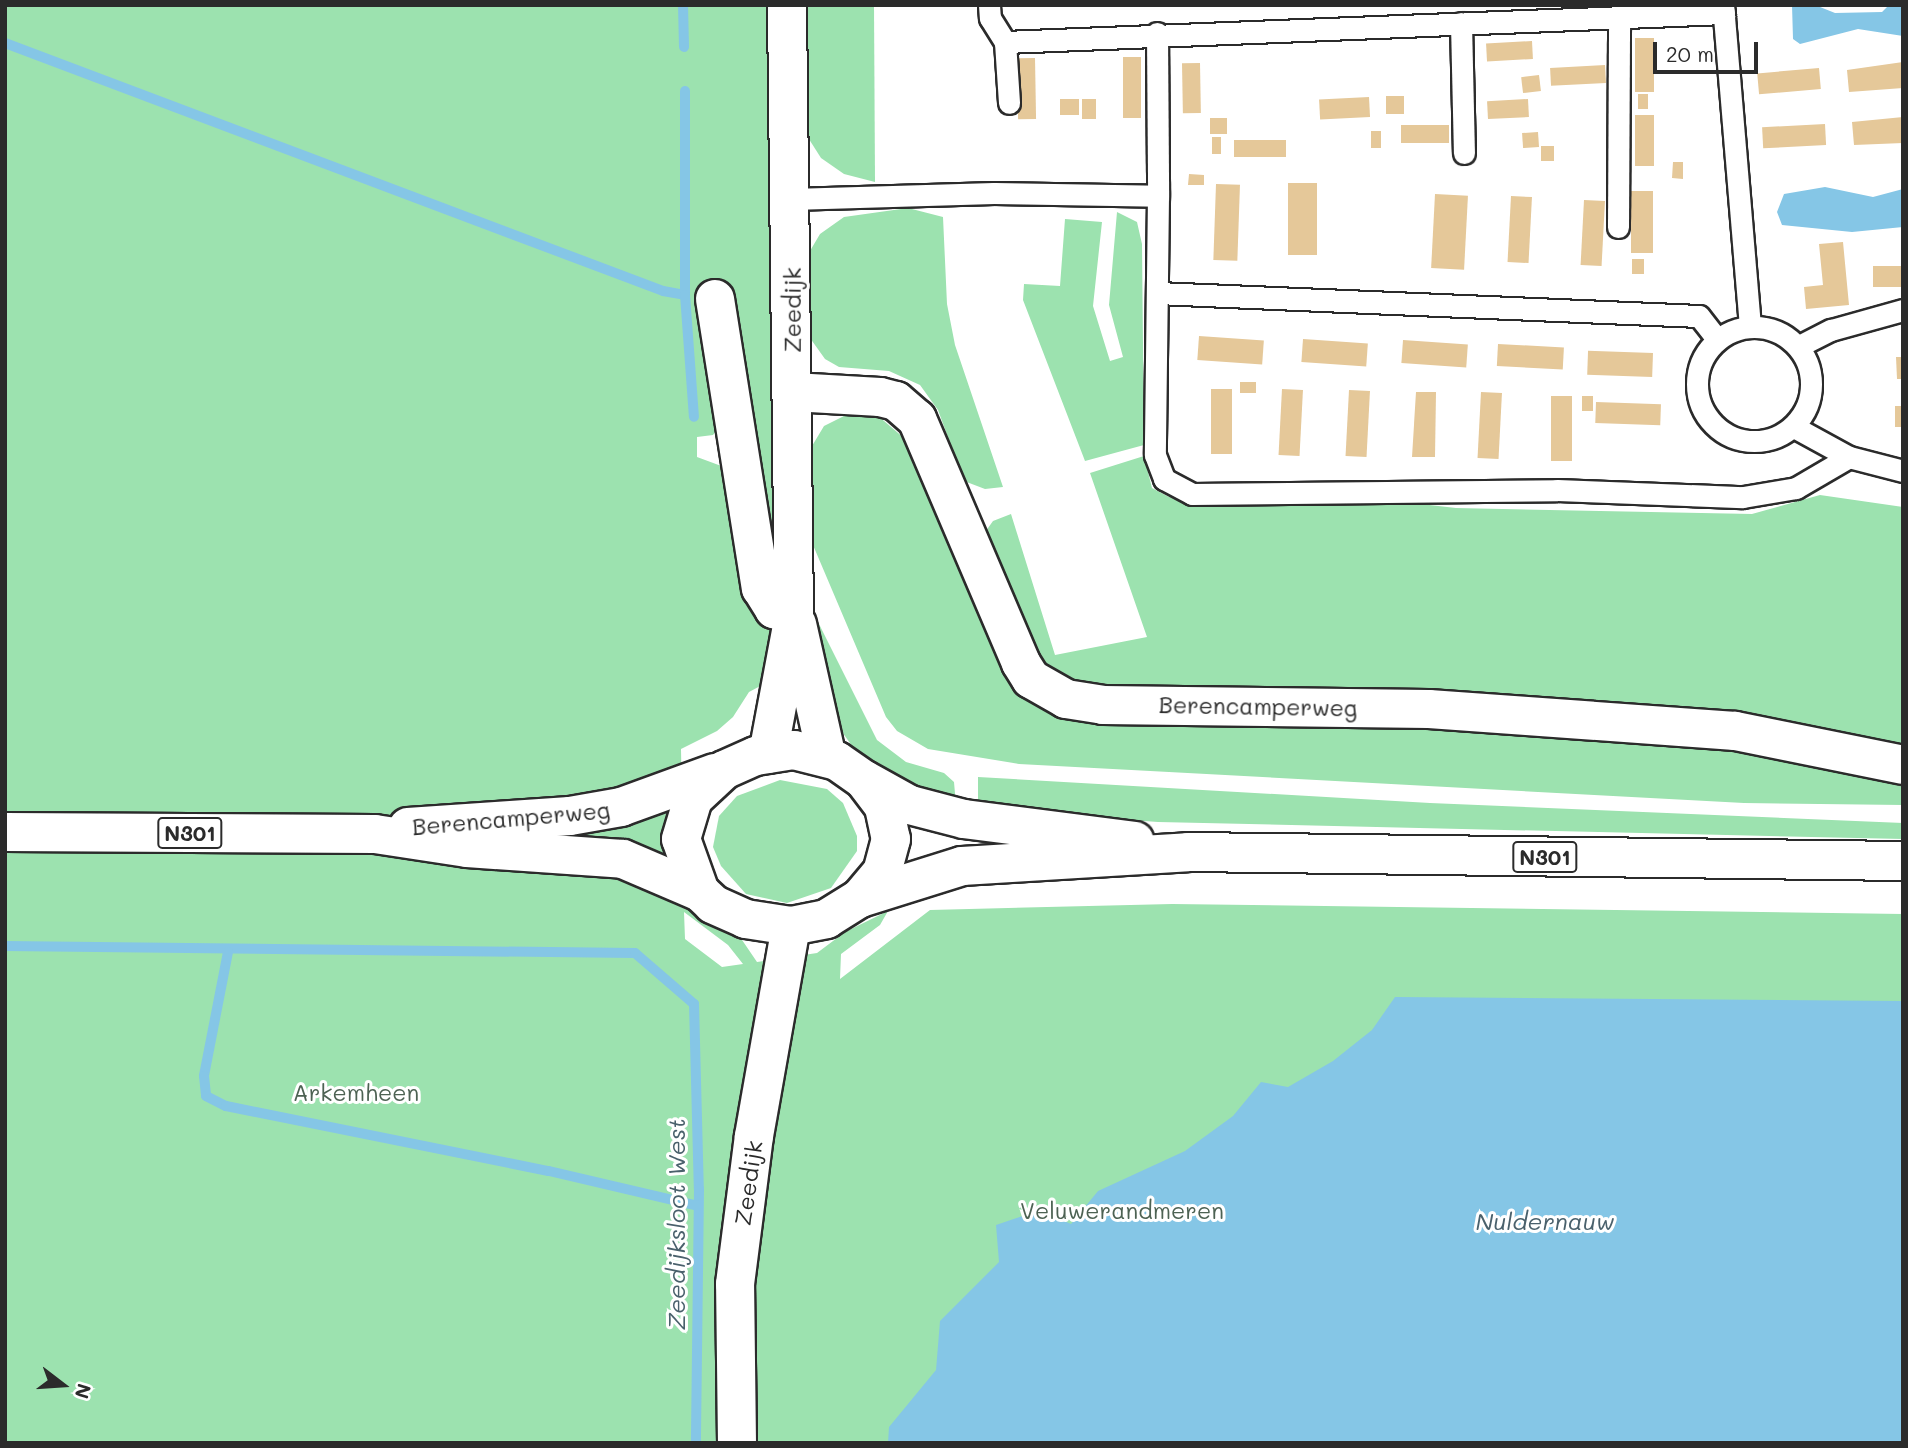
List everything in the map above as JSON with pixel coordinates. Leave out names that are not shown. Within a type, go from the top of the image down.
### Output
[{"type":"main road","name":"Zeedijk","points":[[768,754],[794,615],[787,5]]},
{"type":"main road","points":[[716,299],[761,588],[774,609],[794,615]]},
{"type":"main road","name":"Berencamperweg","points":[[793,392],[880,397],[896,401],[917,419],[1021,663],[1031,679],[1066,699],[1103,705],[1429,709],[1735,731],[1903,765]]},
{"type":"main road","name":"Zeedijk","points":[[794,615],[827,758]]},
{"type":"main road","points":[[794,750],[827,758],[864,780],[884,807],[891,839],[882,872],[860,898],[827,919],[791,926],[746,919],[713,904],[700,892],[681,839],[693,799],[724,769],[768,754],[794,750]]},
{"type":"main road","name":"Berencamperweg","points":[[375,834],[428,822],[570,816],[621,807],[724,769]]},
{"type":"main road","name":"N301","points":[[864,780],[910,805],[964,819],[1101,833],[1188,852]]},
{"type":"main road","name":"Berencamperweg","points":[[5,832],[375,834],[467,848],[623,859],[700,892]]},
{"type":"main road","name":"N301","points":[[860,898],[962,866],[1188,852],[1903,861]]},
{"type":"main road","name":"Zeedijk","points":[[737,1443],[737,1272],[754,1136],[791,926]]},
{"type":"lane","points":[[989,5],[990,18],[1005,43],[1009,103]]},
{"type":"lane","points":[[1005,43],[1157,33],[1619,17],[1723,9],[1750,326]]},
{"type":"lane","points":[[1618,227],[1619,17]]},
{"type":"lane","points":[[1461,23],[1464,153]]},
{"type":"lane","points":[[1157,33],[1155,455],[1164,479],[1192,494],[1557,490],[1743,497],[1796,488],[1849,457]]},
{"type":"lane","points":[[791,198],[993,192],[1158,196]]},
{"type":"lane","points":[[1157,293],[1699,316],[1717,339]]},
{"type":"lane","points":[[1799,346],[1831,330],[1903,310]]},
{"type":"lane","points":[[1750,326],[1777,331],[1799,346],[1812,379],[1810,397],[1794,427],[1759,441],[1724,433],[1710,421],[1697,388],[1705,353],[1717,339],[1750,326]]},
{"type":"lane","points":[[1794,427],[1849,457],[1903,471]]},
{"type":"green space","name":"Arkemheen","points":[[5,5],[774,5],[780,571],[720,426],[713,435],[697,437],[697,457],[724,467],[775,647],[768,682],[749,692],[733,717],[717,731],[681,749],[684,904],[740,937],[757,962],[817,953],[845,932],[888,911],[880,925],[841,954],[840,979],[930,910],[1172,904],[1903,914],[1903,1443],[5,1443]],"holes":[[[684,912],[728,945],[743,964],[722,967],[685,939]]]},
{"type":"green space","points":[[801,5],[874,5],[875,182],[844,174],[821,158],[807,136]]},
{"type":"green space","points":[[908,208],[943,217],[947,304],[955,345],[1003,487],[985,489],[964,481],[938,410],[920,385],[889,371],[839,367],[825,359],[810,338],[807,256],[820,234],[844,217]]},
{"type":"green space","points":[[1117,212],[1137,222],[1142,244],[1144,445],[1085,461],[1023,300],[1024,284],[1060,286],[1065,219],[1102,222],[1093,306],[1110,361],[1123,357],[1109,305]]},
{"type":"green space","points":[[850,413],[877,415],[911,444],[1026,698],[1044,710],[1429,722],[1734,744],[1903,778],[1903,805],[1744,803],[1019,764],[928,749],[897,731],[886,717],[810,538],[809,451],[824,426]]},
{"type":"green space","points":[[1144,456],[1152,488],[1169,497],[1254,504],[1367,498],[1456,508],[1752,514],[1820,495],[1903,507],[1903,752],[1072,685],[1040,663],[983,535],[993,521],[1011,514],[1055,655],[1147,637],[1090,473]]},
{"type":"green space","points":[[810,606],[877,740],[906,762],[944,773],[954,782],[956,805],[903,784],[852,746],[840,729]]},
{"type":"green space","points":[[978,777],[1430,803],[1903,823],[1903,839],[1158,822],[978,809]]},
{"type":"green space","points":[[780,780],[827,789],[843,803],[857,836],[857,851],[831,888],[787,903],[746,894],[721,866],[713,847],[719,816],[737,796]]},
{"type":"water","points":[[1792,5],[1815,5],[1835,13],[1882,12],[1889,5],[1903,5],[1903,36],[1858,29],[1800,44],[1793,39]]},
{"type":"water","points":[[1825,187],[1873,197],[1903,189],[1903,227],[1852,232],[1782,225],[1777,212],[1784,194]]},
{"type":"water","name":"Nuldernauw","points":[[1395,997],[1903,1001],[1903,1443],[888,1443],[889,1427],[936,1370],[940,1321],[999,1262],[996,1225],[1040,1210],[1071,1224],[1098,1191],[1185,1151],[1233,1116],[1261,1082],[1288,1087],[1333,1061],[1372,1030]]},
{"type":"building","points":[[1635,38],[1654,38],[1654,92],[1635,92]]},
{"type":"building","points":[[1532,41],[1533,59],[1487,61],[1486,43]]},
{"type":"building","points":[[1123,57],[1141,57],[1141,118],[1123,118]]},
{"type":"building","points":[[1017,58],[1035,58],[1036,119],[1018,119]]},
{"type":"building","points":[[1903,62],[1903,88],[1849,92],[1847,70]]},
{"type":"building","points":[[1182,63],[1200,63],[1201,113],[1183,113]]},
{"type":"building","points":[[1605,65],[1606,83],[1551,86],[1550,68]]},
{"type":"building","points":[[1819,68],[1821,89],[1759,94],[1757,73]]},
{"type":"building","points":[[1539,75],[1541,91],[1523,93],[1521,77]]},
{"type":"building","points":[[1638,94],[1648,94],[1648,109],[1638,109]]},
{"type":"building","points":[[1386,96],[1404,96],[1404,114],[1386,114]]},
{"type":"building","points":[[1369,97],[1370,117],[1320,120],[1319,100]]},
{"type":"building","points":[[1060,99],[1079,99],[1079,115],[1060,115]]},
{"type":"building","points":[[1082,99],[1096,99],[1096,119],[1082,119]]},
{"type":"building","points":[[1528,99],[1529,117],[1488,119],[1487,101]]},
{"type":"building","points":[[1635,115],[1654,115],[1654,166],[1635,166]]},
{"type":"building","points":[[1903,117],[1903,143],[1854,145],[1852,122]]},
{"type":"building","points":[[1210,118],[1227,118],[1227,134],[1210,134]]},
{"type":"building","points":[[1825,124],[1826,145],[1763,148],[1762,127]]},
{"type":"building","points":[[1401,125],[1449,125],[1449,143],[1401,143]]},
{"type":"building","points":[[1371,131],[1381,131],[1381,148],[1371,148]]},
{"type":"building","points":[[1538,132],[1539,147],[1523,148],[1522,133]]},
{"type":"building","points":[[1212,137],[1221,137],[1221,154],[1212,154]]},
{"type":"building","points":[[1234,140],[1286,140],[1286,157],[1234,157]]},
{"type":"building","points":[[1541,146],[1554,146],[1554,161],[1541,161]]},
{"type":"building","points":[[1673,162],[1683,162],[1683,179],[1672,178]]},
{"type":"building","points":[[1189,174],[1204,175],[1204,185],[1188,185]]},
{"type":"building","points":[[1288,183],[1317,183],[1317,255],[1288,255]]},
{"type":"building","points":[[1216,184],[1240,185],[1237,261],[1213,260]]},
{"type":"building","points":[[1631,191],[1653,191],[1653,253],[1631,253]]},
{"type":"building","points":[[1435,194],[1468,196],[1464,270],[1431,268]]},
{"type":"building","points":[[1511,196],[1532,197],[1529,263],[1508,262]]},
{"type":"building","points":[[1584,200],[1605,201],[1602,266],[1581,265]]},
{"type":"building","points":[[1843,242],[1849,305],[1806,309],[1804,287],[1823,285],[1819,244]]},
{"type":"building","points":[[1632,259],[1644,259],[1644,274],[1632,274]]},
{"type":"building","points":[[1873,266],[1903,266],[1903,287],[1873,287]]},
{"type":"building","points":[[1199,336],[1264,341],[1262,364],[1197,360]]},
{"type":"building","points":[[1303,339],[1368,344],[1366,366],[1301,362]]},
{"type":"building","points":[[1403,340],[1468,345],[1466,367],[1401,363]]},
{"type":"building","points":[[1498,344],[1564,347],[1563,369],[1497,366]]},
{"type":"building","points":[[1588,351],[1653,353],[1652,377],[1587,375]]},
{"type":"building","points":[[1896,357],[1903,357],[1903,379],[1897,379]]},
{"type":"building","points":[[1240,382],[1256,382],[1256,393],[1240,393]]},
{"type":"building","points":[[1211,389],[1232,389],[1232,454],[1211,454]]},
{"type":"building","points":[[1282,389],[1303,390],[1300,456],[1279,455]]},
{"type":"building","points":[[1349,390],[1370,391],[1367,457],[1346,456]]},
{"type":"building","points":[[1416,392],[1436,392],[1435,457],[1412,457]]},
{"type":"building","points":[[1481,392],[1502,393],[1499,459],[1478,458]]},
{"type":"building","points":[[1551,396],[1572,396],[1572,461],[1551,461]]},
{"type":"building","points":[[1582,396],[1593,396],[1593,411],[1582,411]]},
{"type":"building","points":[[1596,402],[1661,404],[1660,425],[1595,423]]},
{"type":"building","points":[[1895,406],[1903,406],[1903,427],[1895,427]]},
{"type":"waterway","points":[[683,5],[684,47]]},
{"type":"waterway","points":[[5,43],[663,291],[685,295]]},
{"type":"waterway","points":[[685,91],[685,295],[694,417]]},
{"type":"waterway","name":"Zeedijksloot West","points":[[5,946],[635,953],[694,1004],[699,1189],[696,1443]]},
{"type":"waterway","name":"Zeedijksloot West","points":[[228,952],[204,1076],[206,1096],[226,1106],[549,1171],[698,1206]]},
{"type":"park label","name":"Veluwerandmeren","points":[[1122,1210]]}]
